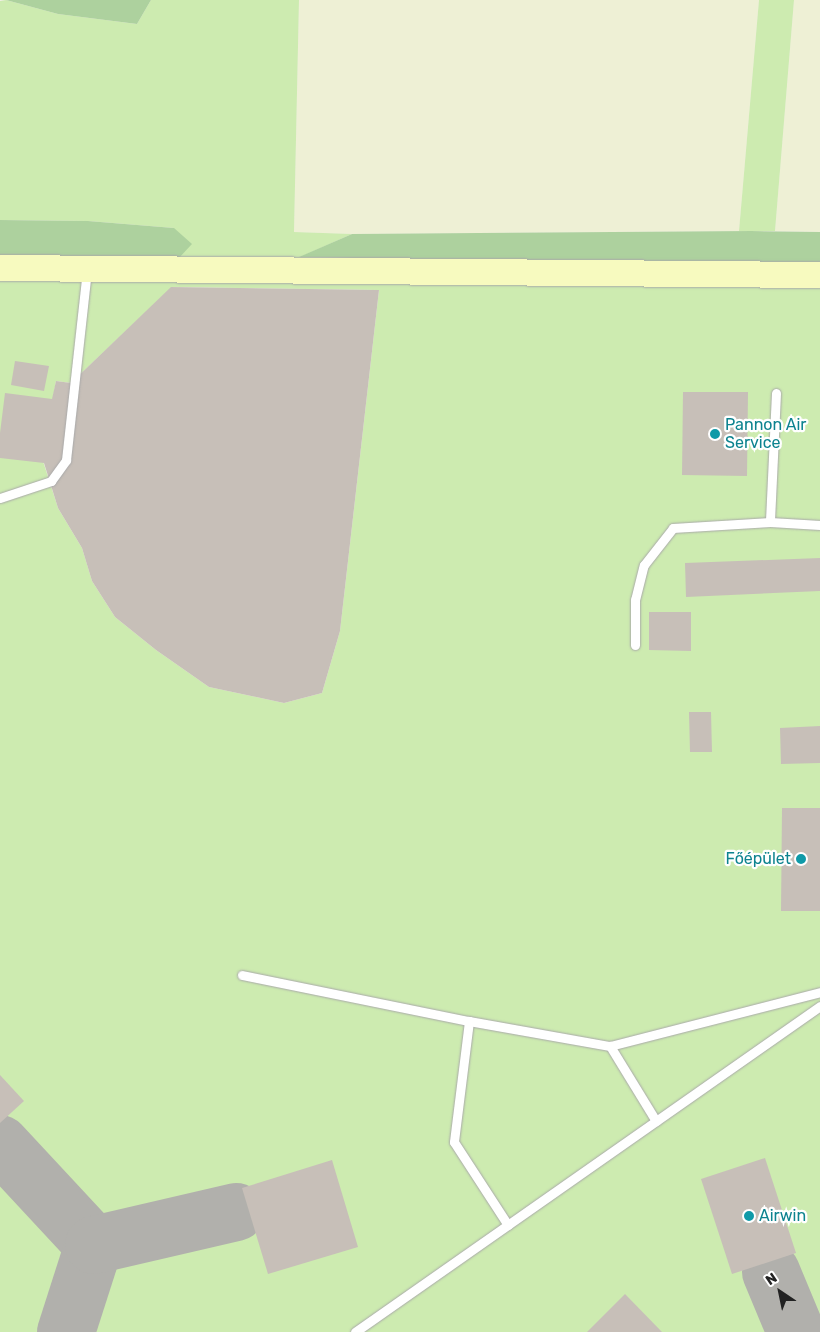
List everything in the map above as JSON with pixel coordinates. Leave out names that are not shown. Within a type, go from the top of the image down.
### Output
[{"type":"main road","points":[[0,268],[820,275]]},
{"type":"lane","points":[[0,498],[51,481],[66,460],[87,269]]},
{"type":"lane","points":[[770,522],[776,393]]},
{"type":"lane","points":[[636,645],[635,600],[644,565],[673,528],[770,522],[820,525]]},
{"type":"lane","points":[[242,975],[469,1021],[610,1046],[820,992]]},
{"type":"lane","points":[[355,1332],[820,1006]]},
{"type":"lane","points":[[469,1021],[454,1142],[508,1224]]},
{"type":"lane","points":[[610,1046],[656,1121]]},
{"type":"green space","points":[[6,0],[58,14],[137,24],[151,0],[299,0],[294,232],[352,234],[300,257],[820,266],[820,1332],[0,1332],[0,257],[174,228],[88,221],[0,220],[0,1]],"holes":[[[172,287],[379,290],[340,631],[322,693],[284,703],[209,687],[156,650],[115,617],[92,581],[82,548],[58,508],[42,458],[56,381],[71,383]]]},
{"type":"green space","points":[[6,0],[151,0],[137,24],[58,14]]},
{"type":"green space","points":[[299,0],[759,0],[739,231],[352,234],[294,232]]},
{"type":"green space","points":[[759,0],[794,0],[775,231],[739,231]]},
{"type":"green space","points":[[794,0],[820,0],[820,232],[775,231]]},
{"type":"green space","points":[[0,220],[88,221],[174,228],[192,244],[178,259],[0,257]]},
{"type":"green space","points":[[820,232],[820,266],[299,257],[352,234]]},
{"type":"building","points":[[171,287],[379,290],[340,631],[322,693],[284,703],[209,687],[156,650],[115,617],[92,581],[82,548],[58,508],[44,463],[0,458],[0,433],[5,393],[52,399],[56,381],[71,383]]},
{"type":"building","points":[[15,361],[49,366],[44,391],[11,385]]},
{"type":"building","name":"Pannon Air Service","points":[[683,392],[748,392],[747,476],[682,475]]},
{"type":"building","points":[[820,558],[820,591],[686,597],[685,563]]},
{"type":"building","points":[[649,612],[691,612],[691,651],[649,650]]},
{"type":"building","points":[[689,712],[711,712],[712,752],[690,752]]},
{"type":"building","points":[[820,726],[820,763],[781,764],[780,728]]},
{"type":"building","name":"Főépület","points":[[782,808],[820,808],[820,911],[781,911]]},
{"type":"building","points":[[0,1075],[24,1101],[0,1123]]},
{"type":"building","name":"Airwin","points":[[765,1158],[796,1253],[732,1274],[701,1179]]},
{"type":"building","points":[[332,1160],[358,1247],[268,1274],[242,1188]]},
{"type":"building","points":[[625,1294],[662,1332],[587,1332]]},
{"type":"taxiway","points":[[0,1144],[94,1245]]},
{"type":"taxiway","points":[[66,1332],[94,1245],[236,1212]]},
{"type":"taxiway","points":[[771,1272],[796,1332]]},
{"type":"place","name":"Pannon Air Service","points":[[715,434]]},
{"type":"place","name":"Főépület","points":[[801,859]]},
{"type":"place","name":"Airwin","points":[[749,1216]]}]
